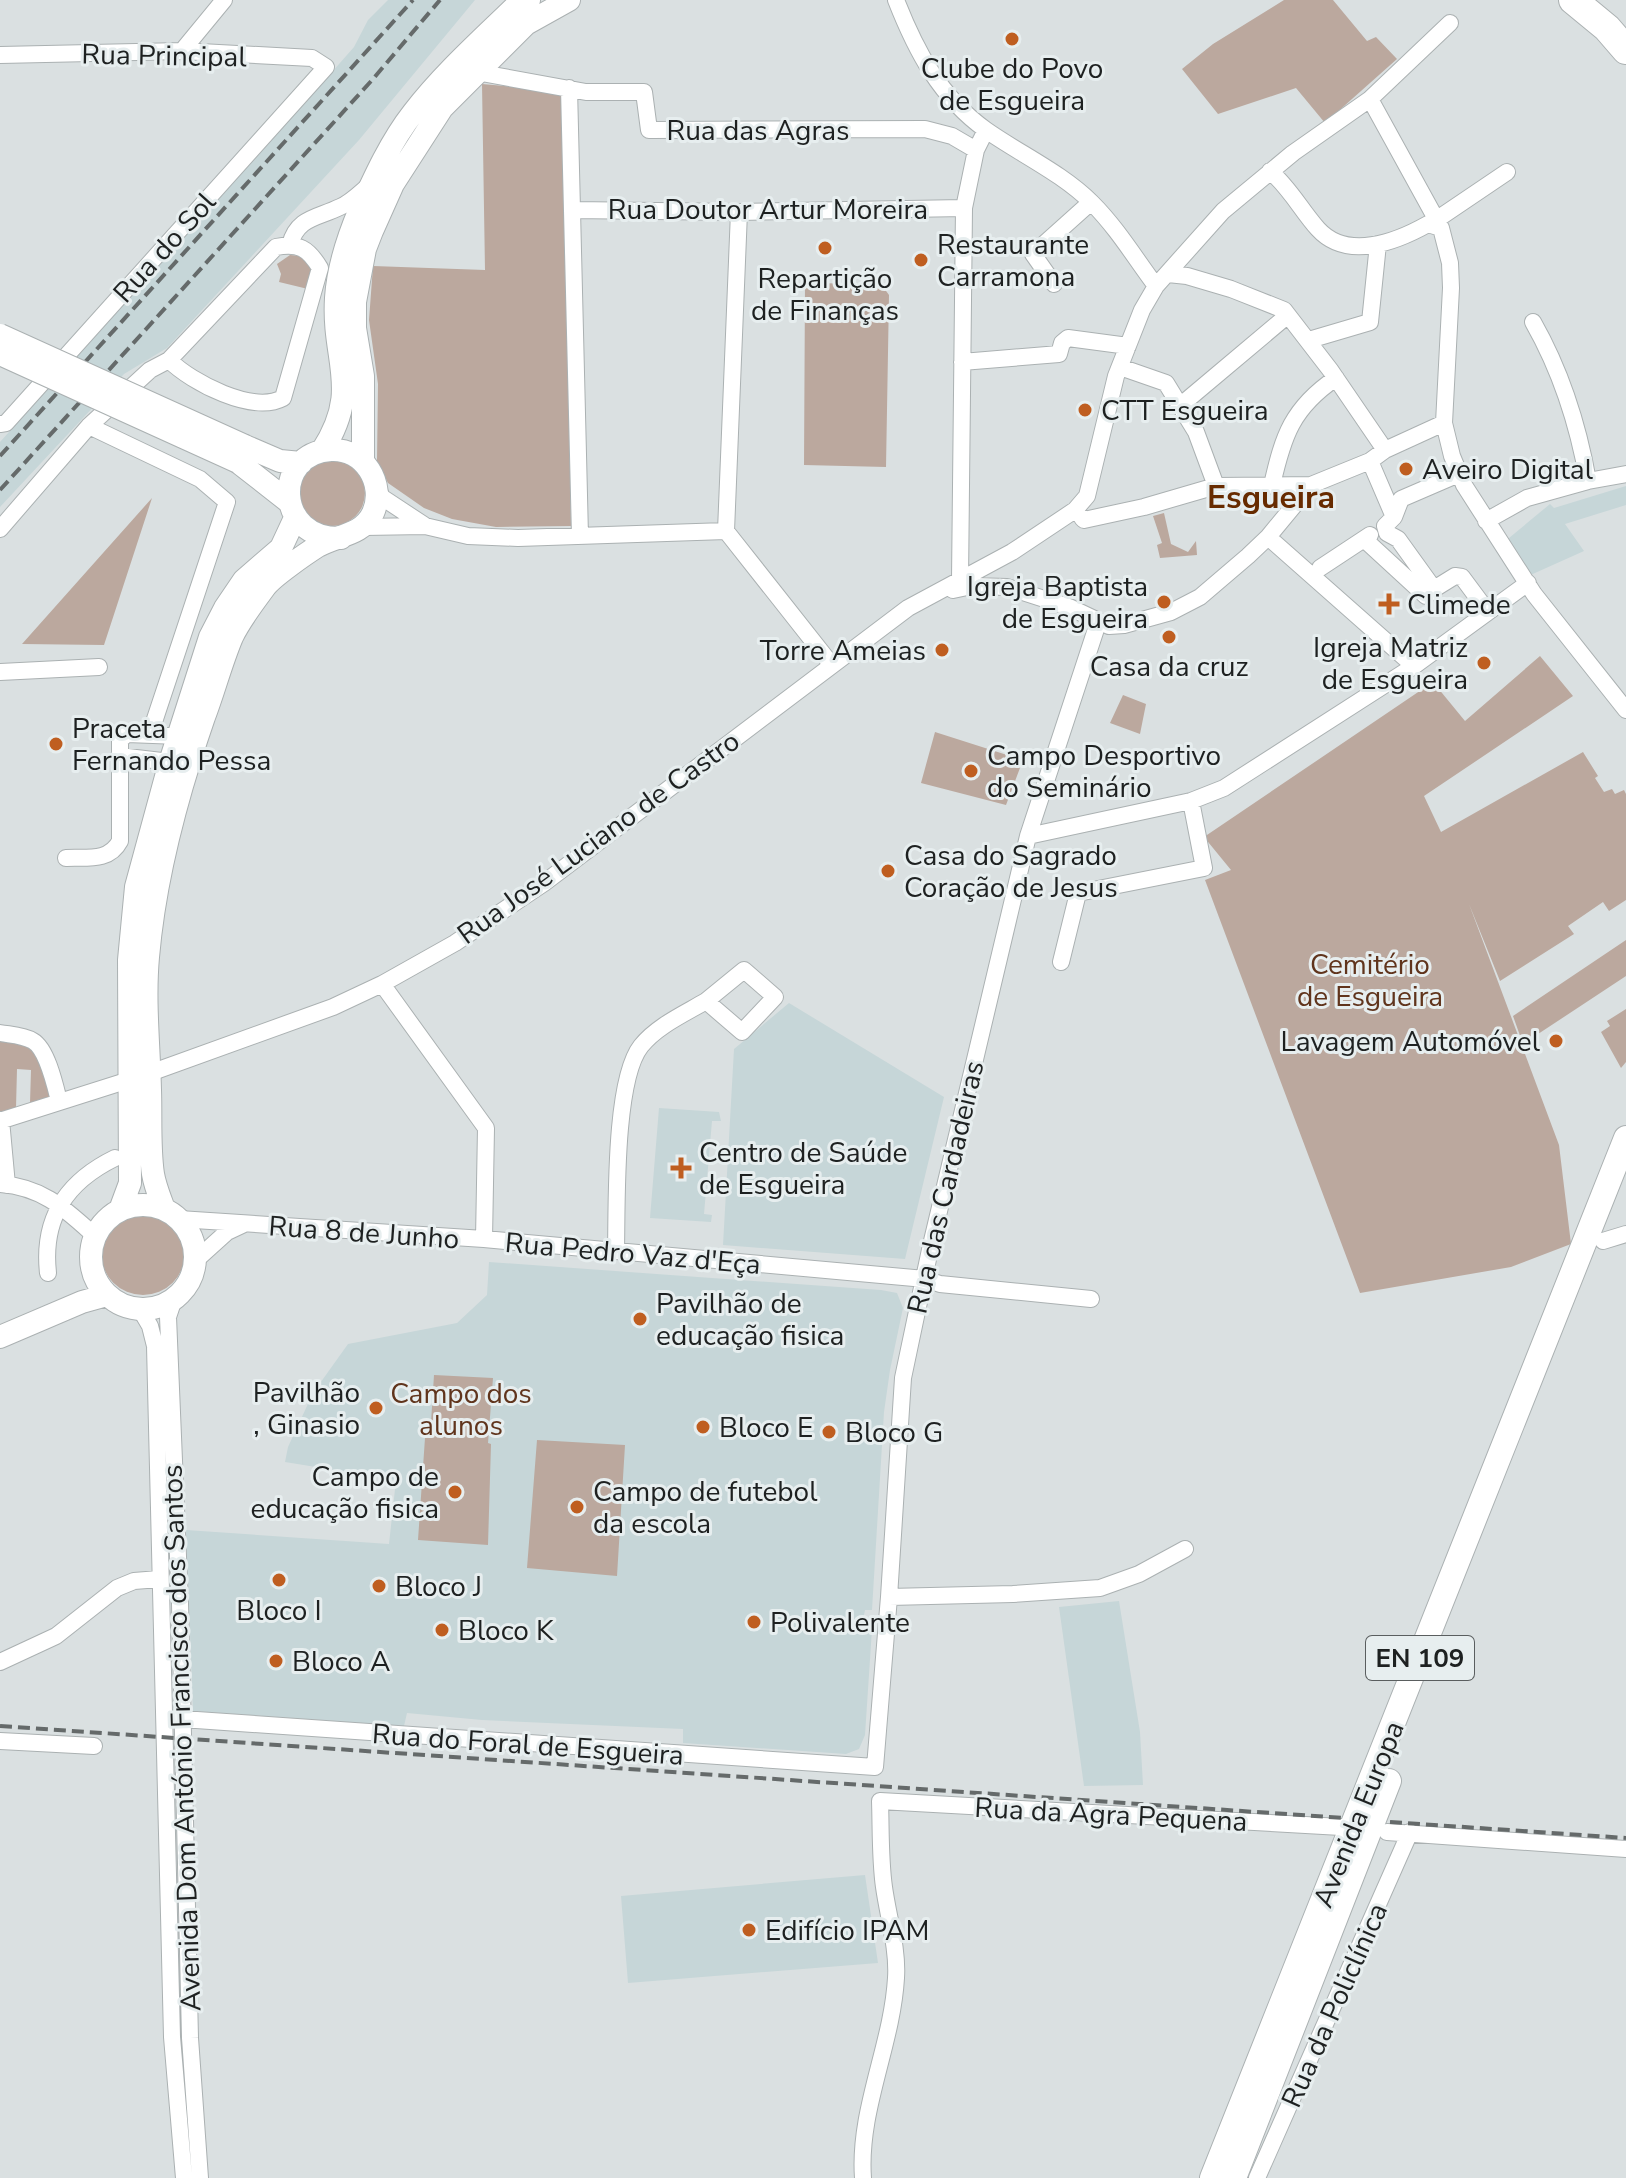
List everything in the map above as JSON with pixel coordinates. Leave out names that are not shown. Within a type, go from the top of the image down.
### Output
[{"type":"highway","points":[[1573,0],[1607,28],[1626,50]]},
{"type":"main road","points":[[322,451],[339,422],[343,405],[344,386],[335,320],[336,293],[343,256],[371,184],[411,115],[428,95],[473,46],[515,7],[529,0]]},
{"type":"main road","points":[[363,462],[363,376],[355,328],[355,302],[365,249],[393,184],[442,108],[476,72],[526,24],[569,0]]},
{"type":"main road","points":[[0,335],[241,454],[309,531],[318,536],[341,538]]},
{"type":"main road","points":[[0,354],[241,454],[301,463]]},
{"type":"main road","points":[[120,1210],[130,1183],[139,1076],[148,960],[156,889],[172,823],[199,732],[233,635],[267,583],[318,546],[363,527],[372,514],[377,490],[375,480],[363,462],[340,450],[322,451],[301,463],[290,482],[292,510],[281,548],[244,580],[210,637],[170,762],[136,887],[129,960],[139,1076],[153,1173],[172,1214],[190,1233],[196,1260],[187,1286],[174,1299],[158,1307],[140,1309],[122,1305],[107,1295],[93,1272],[91,1254],[95,1236],[105,1221],[120,1210],[137,1205],[172,1214]]},
{"type":"main road","name":"Avenida Europa","points":[[1212,2178],[1626,1138]]},
{"type":"main road","name":"Avenida Europa","points":[[1234,2178],[1614,1238],[1626,1180]]},
{"type":"main road","points":[[0,1322],[74,1290],[93,1272]]},
{"type":"main road","points":[[0,1337],[82,1302],[107,1295]]},
{"type":"street","points":[[182,51],[224,0]]},
{"type":"street","points":[[902,4],[930,73],[949,98],[986,130],[1011,144],[1091,202],[1162,280],[1187,276],[1284,310],[1385,450]]},
{"type":"street","name":"Rua José Luciano de Castro","points":[[1,1120],[139,1076],[333,1007],[455,943],[544,883],[908,608],[993,563],[1075,510],[1087,496],[1116,376],[1142,310],[1162,280],[1223,211],[1270,171],[1370,99],[1450,23]]},
{"type":"street","name":"Rua Principal","points":[[0,55],[182,51],[312,58],[326,67]]},
{"type":"street","name":"Rua do Sol","points":[[0,424],[6,423],[17,411],[326,67]]},
{"type":"street","name":"Rua das Agras","points":[[476,72],[586,92],[644,92],[649,130],[925,129],[952,136],[976,150]]},
{"type":"street","points":[[569,88],[580,536]]},
{"type":"street","points":[[1370,99],[1439,224],[1450,263],[1444,423],[1459,474],[1528,583],[1626,710]]},
{"type":"street","points":[[960,580],[964,208],[976,150],[986,130]]},
{"type":"street","points":[[1270,171],[1318,229],[1341,246],[1388,242],[1428,224],[1439,224],[1507,172]]},
{"type":"street","points":[[290,245],[293,234],[304,220],[343,206],[371,184]]},
{"type":"street","points":[[1054,284],[1033,254],[1091,202]]},
{"type":"street","name":"Rua Doutor Artur Moreira","points":[[572,210],[739,212],[964,208]]},
{"type":"street","points":[[739,212],[726,531],[831,664]]},
{"type":"street","points":[[1304,336],[1309,340],[1370,322],[1378,244]]},
{"type":"street","points":[[0,529],[89,426],[150,370],[169,360],[276,247],[301,246],[311,253],[336,293]]},
{"type":"street","points":[[169,360],[195,381],[253,403],[273,403],[283,398],[320,268]]},
{"type":"street","points":[[1181,405],[1288,315]]},
{"type":"street","points":[[1533,322],[1570,401],[1588,481]]},
{"type":"street","points":[[962,362],[1059,354],[1062,343],[1068,338],[1128,346]]},
{"type":"street","points":[[1120,367],[1166,383],[1181,405],[1208,459],[1216,486]]},
{"type":"street","points":[[1272,485],[1282,441],[1297,415],[1316,392],[1336,378]]},
{"type":"street","points":[[1082,518],[1144,507],[1216,486],[1311,485],[1370,461],[1385,450],[1444,423]]},
{"type":"street","points":[[89,426],[200,479],[227,502],[150,734]]},
{"type":"street","points":[[1370,461],[1389,521]]},
{"type":"street","points":[[1426,585],[1398,539],[1387,533],[1389,521],[1401,499],[1459,474]]},
{"type":"street","points":[[1486,521],[1527,498],[1626,474]]},
{"type":"street","points":[[933,594],[972,586],[1007,587],[1069,607],[1109,626],[1171,612],[1200,597],[1268,537],[1311,485]]},
{"type":"street","points":[[377,490],[383,498],[425,526]]},
{"type":"street","points":[[1320,568],[1389,521]]},
{"type":"street","points":[[363,527],[425,526],[468,536],[726,531]]},
{"type":"street","points":[[1268,537],[1414,666]]},
{"type":"street","points":[[1364,539],[1426,585]]},
{"type":"street","points":[[993,563],[991,575],[994,587]]},
{"type":"street","points":[[1426,585],[1455,576],[1462,577],[1488,612]]},
{"type":"street","points":[[1028,836],[1191,801],[1224,788],[1414,666],[1528,583]]},
{"type":"street","name":"Rua das Cardadeiras","points":[[875,1767],[903,1378],[917,1304],[1028,836],[1098,623]]},
{"type":"street","points":[[0,672],[99,667]]},
{"type":"street","points":[[66,858],[104,857],[115,851],[120,841],[120,740],[127,734],[179,736]]},
{"type":"street","points":[[119,756],[170,762]]},
{"type":"street","points":[[1061,962],[1078,893],[1204,868],[1191,801]]},
{"type":"street","name":"Rua Pedro Vaz d'Eça","points":[[382,984],[486,1128],[484,1239],[925,1279],[940,1284],[1091,1299]]},
{"type":"street","points":[[616,1251],[623,1090],[630,1066],[640,1047],[663,1027],[706,1001]]},
{"type":"street","points":[[0,1033],[25,1037],[37,1043],[48,1065],[59,1101]]},
{"type":"street","points":[[1,1120],[4,1184],[41,1194],[61,1204],[95,1236]]},
{"type":"street","points":[[48,1273],[46,1253],[49,1231],[61,1204],[75,1182],[115,1158]]},
{"type":"street","name":"Rua 8 de Junho","points":[[172,1214],[244,1224],[484,1239]]},
{"type":"street","name":"Rua 8 de Junho","points":[[196,1260],[227,1232],[244,1224]]},
{"type":"street","name":"Avenida Dom António Francisco dos Santos","points":[[174,1299],[168,1317],[180,1604],[190,2038],[200,2178]]},
{"type":"street","name":"Avenida Dom António Francisco dos Santos","points":[[140,1309],[150,1326],[155,1346],[172,2037],[184,2178]]},
{"type":"street","points":[[889,1597],[1100,1588],[1139,1574],[1185,1549]]},
{"type":"street","points":[[0,1662],[56,1636],[117,1588],[134,1581],[159,1579]]},
{"type":"street","name":"Rua do Foral de Esgueira","points":[[182,1719],[875,1767]]},
{"type":"street","points":[[0,1741],[94,1746]]},
{"type":"street","name":"Rua da Agra Pequena","points":[[863,2178],[867,2120],[896,1976],[883,1883],[880,1801],[1341,1827]]},
{"type":"street","points":[[1387,1832],[1626,1849]]},
{"type":"street","name":"Rua da Policlínica","points":[[1257,2178],[1410,1832]]},
{"type":"shaded area","points":[[388,0],[475,0],[359,140],[167,348],[124,374],[0,507],[0,442],[354,47],[368,20]]},
{"type":"shaded area","points":[[1626,486],[1626,505],[1565,524],[1584,551],[1526,577],[1503,543],[1550,504],[1554,508]]},
{"type":"shaded area","points":[[789,1003],[944,1097],[905,1259],[723,1245],[734,1049]]},
{"type":"shaded area","name":"Centro de Saúde de Esgueira","points":[[659,1108],[719,1112],[721,1121],[712,1121],[704,1214],[712,1215],[711,1222],[650,1218]]},
{"type":"shaded area","points":[[489,1262],[897,1293],[903,1308],[884,1412],[872,1610],[865,1610],[862,1625],[872,1629],[865,1735],[859,1749],[846,1754],[683,1743],[683,1729],[482,1720],[407,1713],[404,1726],[193,1711],[186,1530],[389,1544],[396,1480],[285,1462],[288,1447],[313,1393],[348,1344],[457,1323],[487,1295]]},
{"type":"shaded area","points":[[1119,1601],[1140,1732],[1143,1785],[1084,1786],[1059,1607]]},
{"type":"shaded area","name":"Edifício IPAM","points":[[865,1875],[878,1963],[628,1983],[621,1896]]},
{"type":"green space","points":[[1284,0],[1333,0],[1367,41],[1376,37],[1397,59],[1325,123],[1296,88],[1218,114],[1182,69],[1213,44]]},
{"type":"green space","points":[[482,84],[563,91],[571,526],[496,527],[452,519],[424,508],[388,483],[377,461],[378,384],[369,320],[373,266],[485,270]]},
{"type":"green space","points":[[290,255],[303,258],[310,266],[308,289],[279,282],[281,274],[277,264]]},
{"type":"green space","points":[[805,283],[881,284],[889,295],[886,467],[804,465]]},
{"type":"green space","points":[[326,460],[338,460],[350,465],[360,475],[365,493],[363,506],[350,521],[338,526],[326,526],[314,521],[304,511],[299,499],[299,487],[304,475],[314,465]]},
{"type":"green space","points":[[152,498],[104,645],[22,644]]},
{"type":"green space","points":[[1164,513],[1171,544],[1188,552],[1196,541],[1197,555],[1160,558],[1157,545],[1162,543],[1153,516]]},
{"type":"green space","name":"Cemitério de Esgueira","points":[[1540,656],[1573,696],[1424,796],[1441,832],[1583,752],[1604,792],[1612,789],[1615,794],[1624,790],[1626,794],[1626,900],[1609,911],[1603,902],[1568,926],[1574,934],[1500,981],[1469,904],[1559,1145],[1571,1244],[1511,1267],[1360,1293],[1205,880],[1231,870],[1204,837],[1433,682],[1465,721]]},
{"type":"green space","points":[[1123,695],[1146,704],[1140,734],[1110,723]]},
{"type":"green space","name":"Campo Desportivo do Seminário","points":[[935,732],[1023,760],[1006,805],[921,783]]},
{"type":"green space","points":[[1626,940],[1626,976],[1523,1044],[1513,1016]]},
{"type":"green space","points":[[1626,1009],[1626,1062],[1621,1068],[1601,1032],[1610,1026],[1607,1021]]},
{"type":"green space","points":[[0,1037],[36,1043],[54,1095],[30,1103],[31,1070],[17,1069],[16,1108],[0,1113]]},
{"type":"green space","points":[[143,1211],[159,1214],[178,1230],[185,1253],[182,1269],[166,1288],[143,1295],[127,1292],[108,1276],[101,1253],[104,1237],[120,1218]]},
{"type":"green space","name":"Campo de educação fisica","points":[[434,1375],[493,1378],[488,1443],[491,1444],[488,1545],[418,1540],[425,1438],[430,1438]]},
{"type":"green space","name":"Campo de futebol da escola","points":[[537,1440],[625,1445],[617,1576],[527,1568]]},
{"type":"railway","points":[[0,456],[413,0]]},
{"type":"railway","points":[[0,490],[373,79],[440,0]]},
{"type":"railway","points":[[0,1726],[1344,1818]]},
{"type":"railway","points":[[1390,1822],[1626,1838]]},
{"type":"place","name":"Clube do Povo de Esgueira","points":[[1012,39]]},
{"type":"place","name":"Repartição de Finanças","points":[[825,248]]},
{"type":"place","name":"Restaurante Carramona","points":[[921,260]]},
{"type":"place","name":"CTT Esgueira","points":[[1085,410]]},
{"type":"place","name":"Aveiro Digital","points":[[1406,469]]},
{"type":"place","name":"Igreja Baptista de Esgueira","points":[[1164,602]]},
{"type":"place","name":"Climede","points":[[1389,604]]},
{"type":"place","name":"Casa da cruz","points":[[1169,637]]},
{"type":"place","name":"Torre Ameias","points":[[942,650]]},
{"type":"place","name":"Igreja Matriz de Esgueira","points":[[1484,663]]},
{"type":"place","name":"Praceta Fernando Pessa","points":[[56,744]]},
{"type":"place","name":"Campo Desportivo do Seminário","points":[[971,771]]},
{"type":"place","name":"Casa do Sagrado Coração de Jesus","points":[[888,871]]},
{"type":"place","name":"Lavagem Automóvel","points":[[1556,1041]]},
{"type":"place","name":"Centro de Saúde de Esgueira","points":[[681,1168]]},
{"type":"place","name":"Pavilhão de educação fisica","points":[[640,1319]]},
{"type":"place","name":"Pavilhão , Ginasio","points":[[376,1408]]},
{"type":"place","name":"Bloco E","points":[[703,1427]]},
{"type":"place","name":"Bloco G","points":[[829,1432]]},
{"type":"place","name":"Campo de educação fisica","points":[[455,1492]]},
{"type":"place","name":"Campo de futebol da escola","points":[[577,1507]]},
{"type":"place","name":"Bloco I","points":[[279,1580]]},
{"type":"place","name":"Bloco J","points":[[379,1586]]},
{"type":"place","name":"Polivalente","points":[[754,1622]]},
{"type":"place","name":"Bloco K","points":[[442,1630]]},
{"type":"place","name":"Bloco A","points":[[276,1661]]},
{"type":"place","name":"Edifício IPAM","points":[[749,1930]]},
{"type":"district","name":"Esgueira","points":[[1271,497]]},
{"type":"park label","name":"Campo dos alunos","points":[[461,1409]]}]
